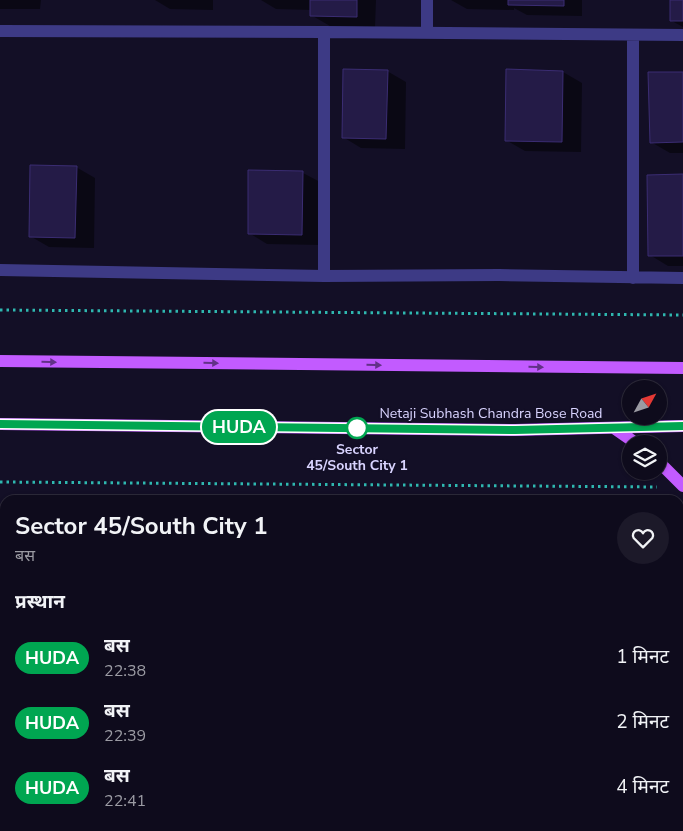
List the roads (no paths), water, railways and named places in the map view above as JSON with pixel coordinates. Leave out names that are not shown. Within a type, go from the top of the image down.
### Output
[{"type":"main road","points":[[0,361],[683,368]]},
{"type":"main road","name":"Netaji Subhash Chandra Bose Road","points":[[0,424],[515,430],[683,426]]},
{"type":"main road","points":[[614,428],[624,435]]},
{"type":"main road","points":[[667,470],[683,486]]},
{"type":"street","points":[[427,0],[427,32]]},
{"type":"street","points":[[0,31],[427,32],[683,35]]},
{"type":"street","points":[[324,32],[324,276]]},
{"type":"street","points":[[633,35],[633,278]]},
{"type":"street","points":[[0,270],[324,276],[499,275],[683,278]]},
{"type":"place","name":"Sector 45/South City 1","points":[[357,428]]}]
